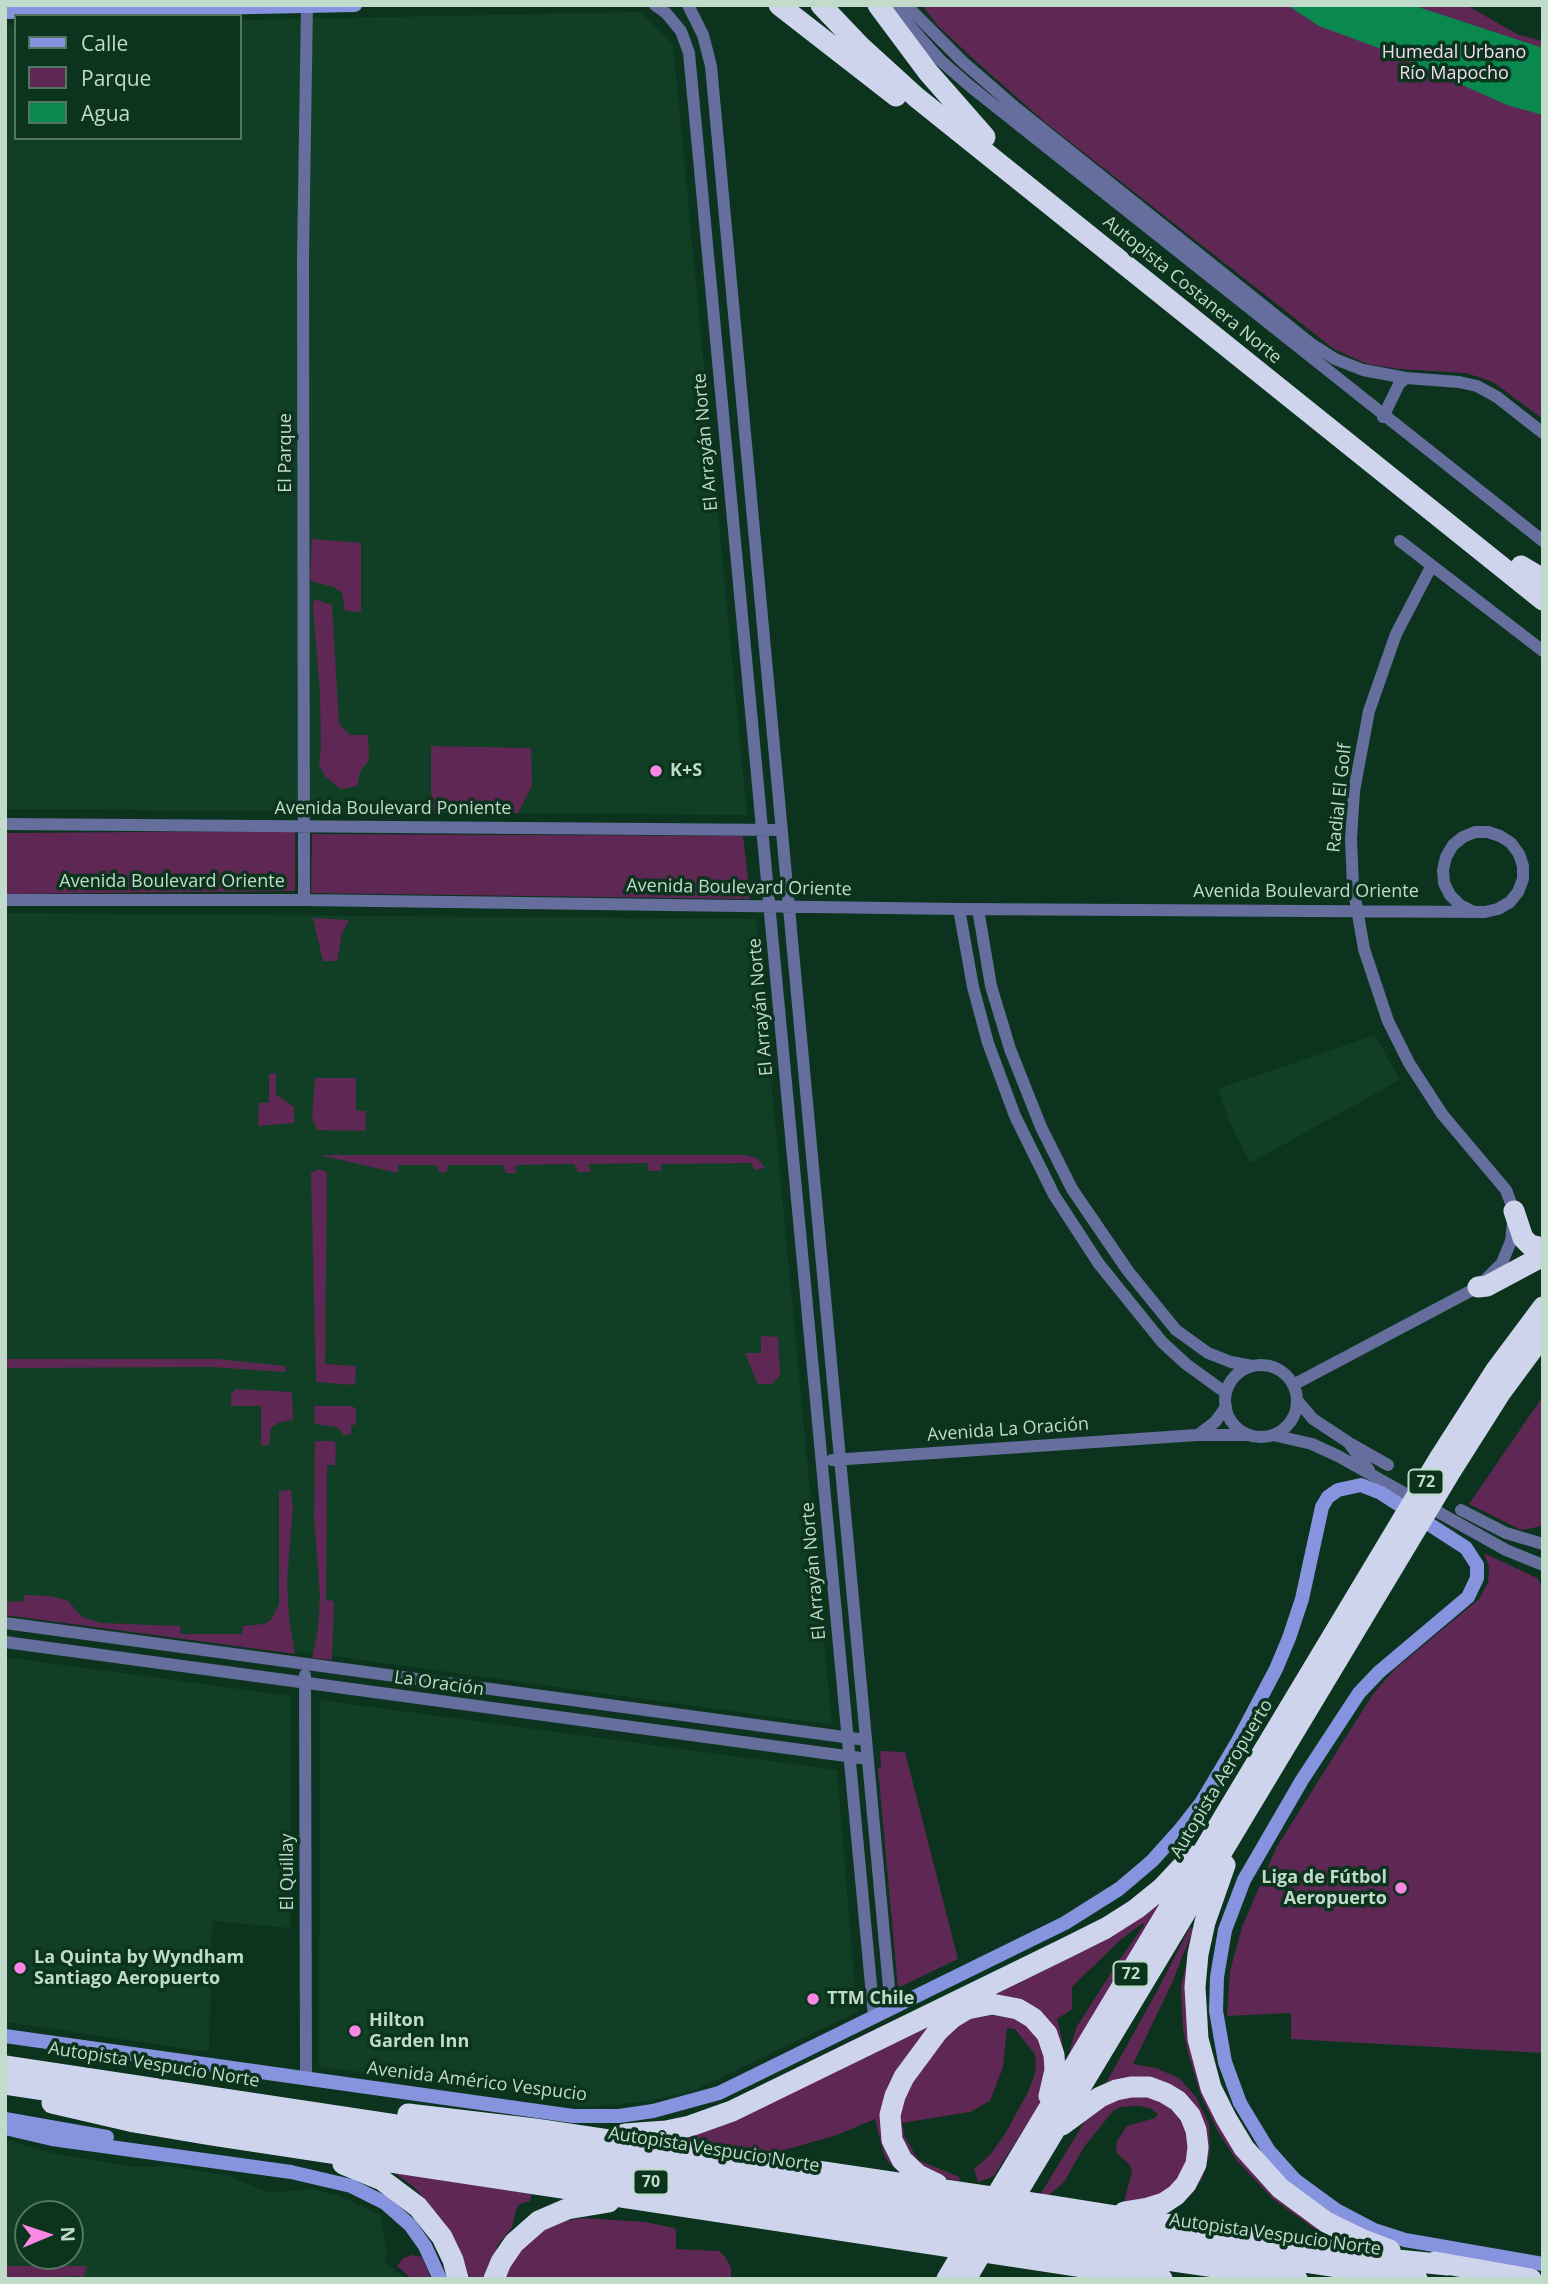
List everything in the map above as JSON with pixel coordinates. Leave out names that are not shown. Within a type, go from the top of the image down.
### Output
[{"type":"highway","points":[[779,5],[922,116],[1028,188]]},
{"type":"highway","name":"Autopista Costanera Norte","points":[[821,5],[860,46],[916,97],[1543,600]]},
{"type":"highway","name":"Autopista Costanera Norte","points":[[838,5],[895,62],[985,137],[1543,584]]},
{"type":"highway","points":[[878,5],[938,85],[985,137]]},
{"type":"highway","points":[[1521,566],[1543,579]]},
{"type":"highway","points":[[1514,1211],[1523,1238],[1530,1245],[1543,1248]]},
{"type":"highway","points":[[1478,1287],[1487,1286],[1543,1256]]},
{"type":"highway","name":"Autopista Aeropuerto","points":[[1232,1822],[1475,1401],[1543,1307]]},
{"type":"highway","name":"Autopista Aeropuerto","points":[[960,2272],[1232,1822],[1474,1434],[1543,1335]]},
{"type":"highway","points":[[535,2129],[643,2133],[690,2126],[732,2111],[1123,1918],[1162,1888],[1232,1822]]},
{"type":"highway","points":[[1232,1822],[1205,1923],[1196,1970],[1198,2039],[1206,2072],[1218,2103],[1234,2134],[1255,2162],[1280,2188],[1310,2212],[1343,2231],[1372,2243],[1448,2265]]},
{"type":"highway","points":[[962,2193],[925,2179],[906,2165],[895,2149],[889,2123],[895,2096],[904,2077],[951,2018],[975,2007],[1001,2005],[1026,2013],[1043,2028],[1052,2048],[1055,2070],[1044,2131]]},
{"type":"highway","name":"Autopista Vespucio Norte","points":[[5,2066],[1417,2279]]},
{"type":"highway","name":"70","points":[[5,2084],[1297,2279]]},
{"type":"highway","points":[[1044,2131],[1100,2097],[1131,2087],[1149,2087],[1166,2093],[1178,2101],[1190,2115],[1198,2139],[1198,2156],[1193,2172],[1182,2190],[1164,2203],[1148,2208],[1097,2213]]},
{"type":"highway","points":[[5,2093],[134,2122],[1120,2275],[1162,2279]]},
{"type":"highway","points":[[288,2109],[424,2115],[535,2129],[1531,2279]]},
{"type":"highway","points":[[291,2147],[369,2174],[407,2197],[427,2216],[442,2237],[458,2279]]},
{"type":"highway","points":[[494,2279],[501,2262],[514,2244],[531,2227],[548,2216],[585,2204],[643,2200]]},
{"type":"street","points":[[5,12],[355,5]]},
{"type":"street","name":"El Arrayán Norte","points":[[655,5],[666,13],[681,31],[689,53],[874,2017]]},
{"type":"street","name":"El Arrayán Norte","points":[[688,5],[706,44],[711,66],[891,2009]]},
{"type":"street","points":[[891,5],[953,72],[1383,417],[1543,541]]},
{"type":"street","points":[[906,5],[963,62],[1016,108],[1310,343],[1349,365],[1406,378],[1459,382],[1478,387],[1497,397],[1543,433]]},
{"type":"street","name":"El Parque","points":[[304,900],[303,233],[307,6]]},
{"type":"street","points":[[953,72],[963,62]]},
{"type":"street","points":[[1383,417],[1399,384],[1406,378]]},
{"type":"street","points":[[1400,541],[1543,651]]},
{"type":"street","name":"Radial El Golf","points":[[1431,567],[1396,634],[1377,685],[1363,738],[1354,791],[1351,839],[1356,910],[1376,988],[1402,1050],[1442,1114],[1503,1184],[1514,1211]]},
{"type":"street","name":"Avenida Boulevard Poniente","points":[[5,824],[781,830]]},
{"type":"street","points":[[1475,832],[1488,832],[1511,843],[1519,854],[1523,866],[1522,879],[1518,892],[1510,902],[1498,909],[1472,911],[1460,905],[1450,895],[1444,883],[1443,870],[1453,845],[1475,832]]},
{"type":"street","name":"Avenida Boulevard Oriente","points":[[5,900],[304,900],[959,909],[1472,911]]},
{"type":"street","points":[[959,909],[971,978],[988,1044],[1015,1116],[1048,1184],[1082,1240],[1135,1311],[1175,1355],[1226,1393]]},
{"type":"street","points":[[978,909],[992,986],[1010,1049],[1041,1127],[1072,1189],[1122,1264],[1176,1330],[1208,1353],[1231,1362],[1275,1368],[1293,1385],[1297,1401],[1313,1419],[1388,1465]]},
{"type":"street","points":[[1293,1385],[1478,1287],[1498,1268],[1507,1253],[1514,1211]]},
{"type":"street","points":[[1252,1366],[1235,1376],[1226,1393],[1226,1407],[1232,1423],[1248,1435],[1302,1441],[1322,1448],[1381,1478]]},
{"type":"street","points":[[1273,1436],[1286,1428],[1292,1420],[1297,1401]]},
{"type":"street","points":[[1198,1435],[1212,1425],[1226,1407]]},
{"type":"street","name":"Avenida La Oración","points":[[821,1461],[1198,1435],[1248,1435]]},
{"type":"street","points":[[1348,1442],[1363,1464],[1394,1493]]},
{"type":"street","name":"Avenida Américo Vespucio","points":[[5,2036],[551,2114],[619,2116],[673,2107],[719,2093],[1083,1912],[1119,1889],[1152,1861],[1201,1802],[1238,1741],[1276,1669],[1298,1611],[1318,1519],[1325,1502],[1338,1490],[1356,1485],[1394,1493],[1450,1527],[1474,1558],[1478,1571],[1476,1585],[1462,1603],[1386,1666],[1359,1693],[1325,1743],[1244,1880],[1228,1920],[1216,1984],[1218,2029],[1229,2076],[1248,2120],[1282,2166],[1323,2202],[1362,2224],[1405,2240],[1543,2264]]},
{"type":"street","points":[[1461,1510],[1506,1533],[1543,1544]]},
{"type":"street","points":[[1450,1527],[1541,1566]]},
{"type":"street","points":[[1529,1541],[1543,1537]]},
{"type":"street","name":"La Oración","points":[[5,1623],[866,1740]]},
{"type":"street","name":"La Oración","points":[[5,1642],[868,1759]]},
{"type":"street","name":"El Quillay","points":[[306,1665],[306,2079]]},
{"type":"street","points":[[5,2119],[117,2139],[164,2153]]},
{"type":"street","points":[[5,2128],[52,2139],[304,2174],[342,2183],[386,2203],[410,2225],[425,2246],[440,2279]]},
{"type":"shaded area","points":[[640,12],[673,44],[747,815],[5,809],[5,25],[14,25],[14,140],[242,140],[242,20]]},
{"type":"shaded area","points":[[5,913],[756,919],[832,1725],[5,1611]]},
{"type":"shaded area","points":[[1375,1035],[1400,1080],[1250,1163],[1230,1123],[1218,1089]]},
{"type":"shaded area","points":[[5,1657],[291,1696],[290,1928],[212,1921],[209,2052],[5,2022]]},
{"type":"shaded area","points":[[320,1700],[837,1770],[857,2012],[693,2091],[642,2102],[582,2107],[529,2092],[319,2067]]},
{"type":"shaded area","points":[[5,2139],[47,2152],[135,2167],[169,2166],[226,2175],[269,2193],[311,2189],[340,2196],[380,2215],[387,2253],[385,2262],[407,2279],[5,2279]]},
{"type":"green space","name":"Humedal Urbano Río Mapocho","points":[[922,5],[1466,5],[1519,35],[1543,41],[1543,419],[1493,382],[1466,373],[1367,364],[1334,349],[1046,123],[938,26]]},
{"type":"green space","points":[[312,539],[361,543],[361,612],[345,611],[342,593],[334,587],[310,581]]},
{"type":"green space","points":[[314,599],[332,605],[339,724],[350,735],[368,735],[369,760],[360,772],[357,786],[341,789],[326,777],[319,766],[320,692]]},
{"type":"green space","points":[[431,746],[531,748],[532,786],[518,813],[371,813],[372,801],[387,800],[389,808],[431,805]]},
{"type":"green space","points":[[295,831],[295,891],[5,894],[5,833]]},
{"type":"green space","points":[[312,834],[743,836],[750,899],[311,893]]},
{"type":"green space","points":[[313,918],[349,920],[342,933],[337,961],[323,961]]},
{"type":"green space","points":[[276,1073],[276,1094],[294,1107],[294,1123],[258,1126],[259,1103],[269,1103],[269,1074]]},
{"type":"green space","points":[[315,1078],[356,1078],[356,1111],[366,1111],[365,1131],[318,1130],[312,1120]]},
{"type":"green space","points":[[319,1155],[747,1155],[758,1159],[765,1168],[755,1170],[751,1163],[661,1164],[661,1171],[649,1171],[647,1163],[588,1164],[591,1172],[578,1172],[574,1164],[515,1165],[516,1173],[506,1173],[503,1165],[448,1165],[447,1172],[440,1173],[436,1165],[398,1165],[398,1173]]},
{"type":"green space","points":[[320,1169],[327,1173],[325,1364],[356,1366],[355,1385],[316,1382],[311,1173]]},
{"type":"green space","points":[[761,1336],[778,1337],[780,1375],[772,1384],[758,1384],[745,1353],[761,1353]]},
{"type":"green space","points":[[5,1359],[216,1359],[286,1366],[285,1372],[212,1367],[5,1368]]},
{"type":"green space","points":[[235,1389],[292,1392],[293,1420],[278,1423],[271,1428],[269,1445],[261,1445],[261,1406],[231,1406],[231,1395]]},
{"type":"green space","points":[[1543,1396],[1543,1526],[1521,1530],[1469,1504]]},
{"type":"green space","points":[[314,1406],[352,1406],[356,1409],[356,1424],[351,1426],[351,1434],[344,1435],[337,1427],[315,1424]]},
{"type":"green space","points":[[315,1441],[334,1441],[336,1447],[335,1465],[327,1465],[326,1600],[334,1601],[332,1660],[312,1658],[318,1630],[320,1595],[314,1518]]},
{"type":"green space","points":[[291,1490],[293,1507],[287,1581],[295,1654],[5,1615],[5,1602],[24,1601],[24,1595],[50,1596],[67,1600],[82,1617],[101,1623],[180,1626],[181,1634],[242,1634],[243,1626],[264,1624],[272,1619],[279,1604],[279,1491]]},
{"type":"green space","name":"Liga de Fútbol Aeropuerto","points":[[1484,1553],[1537,1578],[1543,1588],[1543,2053],[1291,2039],[1291,2013],[1227,2016],[1230,1971],[1242,1927],[1276,1848],[1373,1694],[1395,1669],[1479,1599],[1488,1583],[1489,1567]]},
{"type":"green space","points":[[880,1751],[905,1752],[958,1959],[898,1988],[878,1768],[881,1767]]},
{"type":"green space","points":[[1169,1894],[1064,2072],[1076,2028],[1143,1923],[1119,1941],[1072,1987],[1072,2009],[1057,2019],[1063,2054],[987,1994]]},
{"type":"green space","points":[[1190,1927],[1193,1930],[1172,1983],[1133,2064],[1156,2068],[1179,2078],[1196,2097],[1209,2124],[1210,2153],[1202,2179],[1181,2205],[1164,2213],[1191,2186],[1187,2105],[1105,2085]]},
{"type":"green space","points":[[1192,1940],[1206,2086],[1327,2234],[1315,2229],[1273,2199],[1237,2161],[1218,2132],[1201,2096],[1183,2028],[1181,1986]]},
{"type":"green space","points":[[978,2013],[1018,2018],[1039,2037],[1047,2057],[1042,2097],[1038,2107],[990,2178],[978,2182],[974,2169],[990,2155],[1005,2134],[1028,2092],[1035,2073],[1034,2053],[1015,2029],[1007,2028],[1003,2067],[990,2101],[970,2112],[902,2123],[905,2137],[918,2160],[957,2176],[959,2181],[925,2171],[904,2149],[898,2109],[900,2101],[948,2029]]},
{"type":"green space","points":[[938,2024],[900,2077],[900,2172],[884,2155],[875,2119],[837,2135],[781,2151],[736,2150],[685,2144],[682,2137],[891,2037]]},
{"type":"green space","points":[[1154,2094],[1188,2124],[1188,2168],[1158,2199],[1124,2202],[1132,2171],[1130,2165],[1116,2152],[1117,2141],[1127,2126],[1155,2118],[1158,2114],[1150,2108],[1138,2106],[1121,2107],[1113,2111],[1084,2147],[1064,2182],[1048,2196],[1040,2195],[1088,2116],[1107,2100]]},
{"type":"green space","points":[[395,2173],[532,2194],[530,2201],[520,2204],[516,2210],[512,2227],[497,2246],[496,2257],[487,2279],[467,2279],[431,2207],[415,2188]]},
{"type":"green space","points":[[583,2218],[645,2222],[674,2228],[676,2249],[719,2251],[731,2268],[731,2279],[502,2279],[508,2262],[539,2232],[565,2221]]},
{"type":"green space","points":[[412,2255],[422,2257],[431,2279],[412,2279],[397,2266],[403,2258]]},
{"type":"green space","points":[[5,2266],[14,2266],[14,2270],[84,2270],[84,2266],[87,2266],[83,2279],[79,2279],[79,2276],[5,2279]]},
{"type":"water","points":[[1287,5],[1412,5],[1543,48],[1543,115],[1507,105],[1384,50],[1319,26]]},
{"type":"place","name":"K+S","points":[[656,771]]},
{"type":"place","name":"Liga de Fútbol Aeropuerto","points":[[1401,1888]]},
{"type":"place","name":"La Quinta by Wyndham Santiago Aeropuerto","points":[[20,1968]]},
{"type":"place","name":"TTM Chile","points":[[813,1999]]},
{"type":"place","name":"Hilton Garden Inn","points":[[355,2031]]}]
